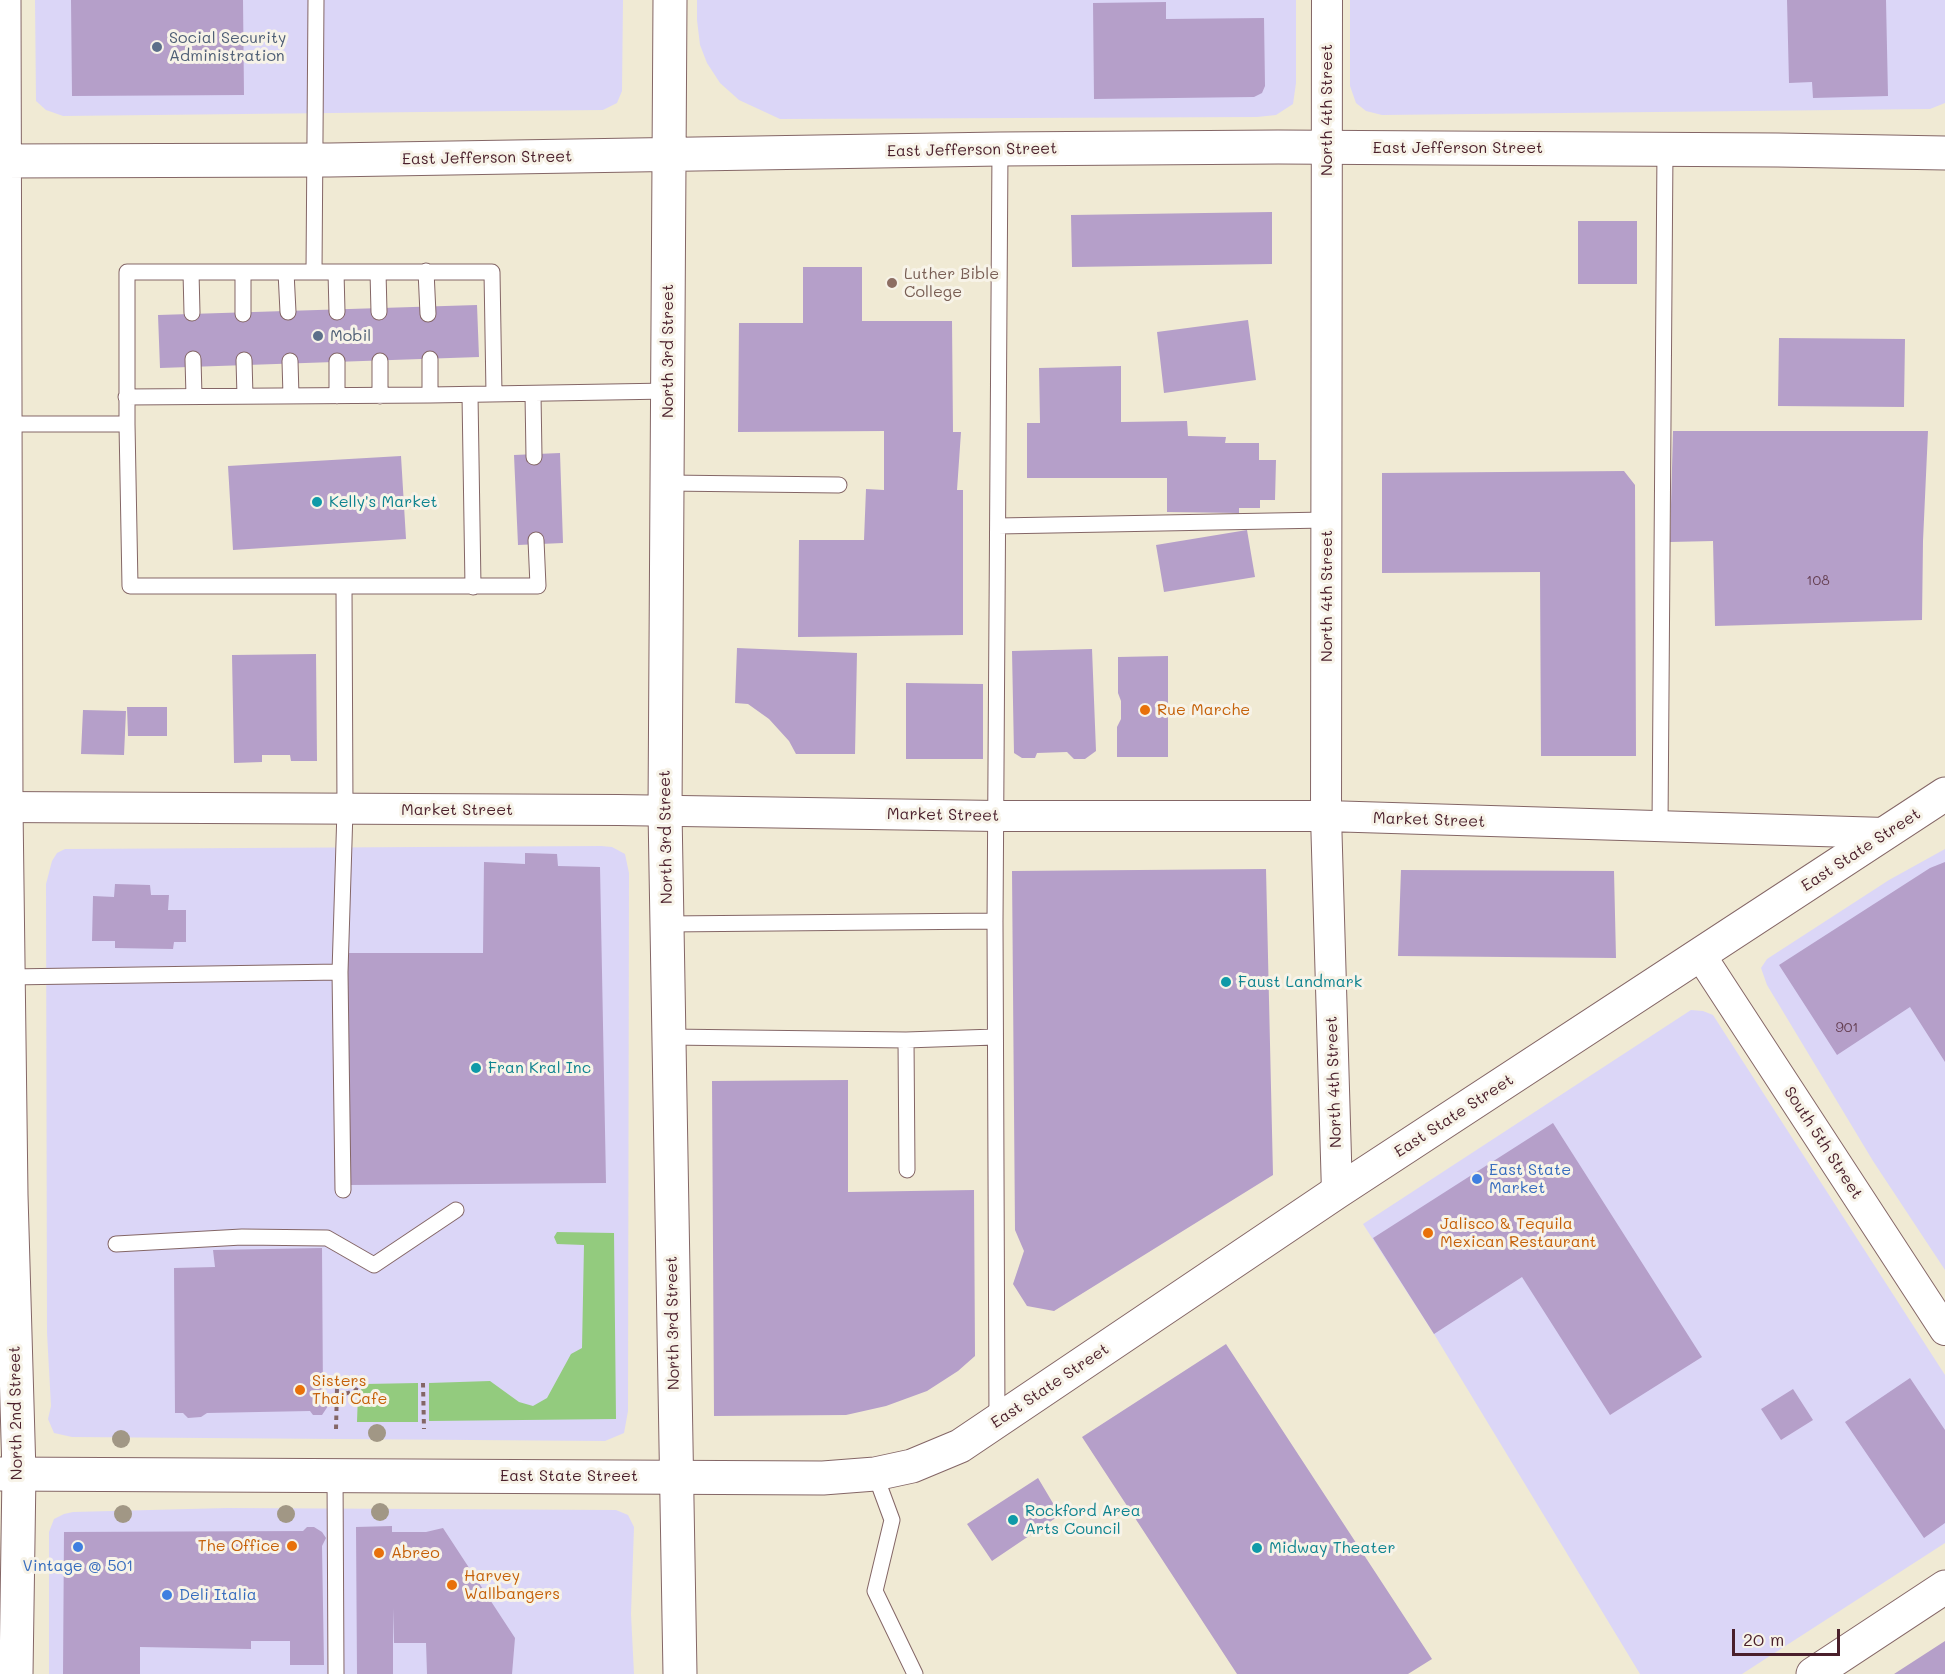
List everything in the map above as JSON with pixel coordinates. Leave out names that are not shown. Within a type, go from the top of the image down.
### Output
[{"type":"main road","name":"North 2nd Street","points":[[4,0],[3,807],[9,977],[11,1195],[9,1474],[16,1674]]},
{"type":"main road","name":"North 3rd Street","points":[[670,0],[665,811],[680,1674]]},
{"type":"main road","name":"East Jefferson Street","points":[[3,161],[315,160],[1000,149],[1327,147],[1945,153]]},
{"type":"main road","name":"East State Street","points":[[9,1474],[823,1478],[875,1474],[912,1466],[951,1450],[997,1421],[1336,1192],[1701,956],[1945,794]]},
{"type":"main road","points":[[1813,1674],[1945,1587]]},
{"type":"street","name":"North 4th Street","points":[[1327,0],[1326,816],[1336,1192]]},
{"type":"street","name":"Market Street","points":[[3,807],[665,811],[996,816],[1326,816],[1885,833]]},
{"type":"street","name":"South 5th Street","points":[[1701,956],[1945,1330]]},
{"type":"lane","points":[[314,271],[316,0]]},
{"type":"lane","points":[[997,1421],[995,921],[1000,149]]},
{"type":"lane","points":[[1660,826],[1665,149]]},
{"type":"lane","points":[[426,271],[428,314]]},
{"type":"lane","points":[[494,394],[492,272],[127,272],[126,397],[130,586],[538,586],[536,540]]},
{"type":"lane","points":[[191,272],[192,313]]},
{"type":"lane","points":[[243,272],[243,314]]},
{"type":"lane","points":[[286,272],[288,312]]},
{"type":"lane","points":[[336,272],[337,312]]},
{"type":"lane","points":[[378,272],[379,312]]},
{"type":"lane","points":[[193,359],[194,396]]},
{"type":"lane","points":[[430,359],[430,395]]},
{"type":"lane","points":[[244,360],[245,396]]},
{"type":"lane","points":[[290,361],[291,396]]},
{"type":"lane","points":[[337,361],[337,396]]},
{"type":"lane","points":[[380,361],[380,396]]},
{"type":"lane","points":[[126,397],[380,396],[669,391]]},
{"type":"lane","points":[[470,394],[472,587]]},
{"type":"lane","points":[[533,394],[534,457]]},
{"type":"lane","points":[[5,424],[127,424]]},
{"type":"lane","points":[[667,483],[838,485]]},
{"type":"lane","points":[[998,526],[1326,520]]},
{"type":"lane","points":[[343,1190],[340,972],[345,810],[344,587]]},
{"type":"lane","points":[[667,924],[995,921]]},
{"type":"lane","points":[[9,977],[340,972]]},
{"type":"lane","points":[[669,1037],[906,1040],[995,1036]]},
{"type":"lane","points":[[906,1040],[907,1170]]},
{"type":"lane","points":[[116,1244],[242,1237],[327,1238],[374,1265],[456,1210]]},
{"type":"lane","points":[[335,1474],[336,1674]]},
{"type":"lane","points":[[875,1474],[892,1520],[875,1591],[915,1674]]},
{"type":"path","points":[[336,1396],[355,1391],[361,1379]]},
{"type":"path","points":[[423,1383],[424,1429]]},
{"type":"path","points":[[336,1429],[337,1388]]},
{"type":"shaded area","points":[[35,0],[623,0],[622,91],[617,103],[603,110],[63,116],[46,110],[36,101]]},
{"type":"shaded area","points":[[697,0],[1296,0],[1296,83],[1293,104],[1276,115],[1257,117],[780,119],[739,100],[720,83],[707,63],[700,45]]},
{"type":"shaded area","points":[[1350,0],[1945,0],[1945,103],[1930,109],[1382,115],[1366,111],[1356,103],[1350,86]]},
{"type":"shaded area","points":[[612,847],[625,854],[629,873],[628,1411],[624,1433],[605,1441],[72,1437],[54,1433],[48,1419],[51,1406],[47,1333],[46,884],[52,861],[57,853],[65,849]]},
{"type":"shaded area","points":[[1945,849],[1945,1270],[1873,1161],[1767,985],[1761,968],[1767,959],[1889,880]]},
{"type":"shaded area","points":[[1691,1010],[1713,1015],[1945,1375],[1945,1543],[1742,1674],[1640,1674],[1434,1334],[1363,1224]]},
{"type":"shaded area","points":[[227,1508],[616,1510],[628,1515],[634,1527],[631,1614],[634,1674],[49,1674],[49,1532],[54,1519],[73,1512]]},
{"type":"green space","points":[[557,1232],[614,1233],[616,1419],[429,1421],[429,1383],[490,1381],[519,1402],[533,1406],[547,1398],[571,1354],[582,1348],[584,1245],[557,1244],[554,1237]]},
{"type":"green space","points":[[418,1383],[418,1422],[357,1422],[358,1394],[365,1384]]},
{"type":"building","name":"Social Security Administration","points":[[71,0],[243,0],[244,95],[72,96]]},
{"type":"building","points":[[1787,0],[1886,0],[1888,96],[1813,98],[1812,82],[1789,83]]},
{"type":"building","points":[[1166,2],[1166,19],[1264,18],[1265,86],[1262,93],[1254,97],[1094,99],[1093,3]]},
{"type":"building","points":[[1272,212],[1272,264],[1072,267],[1071,215]]},
{"type":"building","points":[[1578,221],[1637,221],[1637,284],[1578,284]]},
{"type":"building","points":[[803,267],[862,267],[862,321],[952,321],[953,432],[961,432],[957,490],[963,490],[963,635],[798,637],[799,540],[864,540],[866,489],[884,490],[884,431],[738,432],[739,323],[803,323]]},
{"type":"building","name":"Mobil","points":[[477,305],[479,357],[160,368],[158,315]]},
{"type":"building","points":[[1248,320],[1256,380],[1164,393],[1157,332]]},
{"type":"building","points":[[1779,338],[1905,339],[1904,407],[1778,406]]},
{"type":"building","points":[[1121,366],[1121,422],[1187,421],[1188,436],[1226,437],[1225,443],[1259,443],[1259,460],[1276,460],[1275,500],[1260,500],[1260,508],[1239,508],[1239,513],[1167,512],[1167,478],[1027,478],[1027,423],[1040,423],[1039,368]]},
{"type":"building","points":[[1673,431],[1928,431],[1922,620],[1715,626],[1713,541],[1670,542]]},
{"type":"building","points":[[560,453],[563,543],[518,545],[514,455]]},
{"type":"building","name":"Kelly's Market","points":[[401,456],[406,539],[233,550],[228,466]]},
{"type":"building","points":[[1624,471],[1635,485],[1636,756],[1541,756],[1540,572],[1382,573],[1382,473]]},
{"type":"building","points":[[1247,530],[1255,577],[1164,592],[1156,545]]},
{"type":"building","points":[[737,648],[857,653],[855,754],[796,754],[789,741],[769,719],[748,704],[735,703]]},
{"type":"building","points":[[1092,649],[1096,751],[1085,759],[1074,759],[1067,752],[1037,753],[1035,758],[1022,758],[1014,753],[1012,651]]},
{"type":"building","points":[[316,654],[317,761],[291,761],[290,755],[262,755],[262,762],[234,763],[232,655]]},
{"type":"building","name":"Rue Marche","points":[[1168,656],[1168,757],[1117,757],[1117,727],[1121,719],[1118,657]]},
{"type":"building","points":[[906,683],[983,684],[983,759],[906,759]]},
{"type":"building","points":[[127,707],[167,707],[167,736],[128,736]]},
{"type":"building","points":[[83,710],[126,711],[124,755],[81,754]]},
{"type":"building","name":"Fran Kral Inc","points":[[525,853],[557,854],[558,866],[600,867],[606,1183],[349,1185],[348,953],[483,953],[484,862],[525,864]]},
{"type":"building","points":[[1945,862],[1945,1062],[1910,1007],[1837,1055],[1779,965],[1930,868]]},
{"type":"building","points":[[1266,869],[1273,1175],[1054,1311],[1027,1306],[1013,1284],[1024,1251],[1015,1230],[1012,871]]},
{"type":"building","points":[[1401,870],[1614,871],[1616,958],[1398,956]]},
{"type":"building","points":[[115,884],[150,885],[151,895],[169,895],[168,910],[186,910],[186,942],[174,942],[173,949],[115,948],[115,941],[92,941],[93,896],[114,897]]},
{"type":"building","points":[[848,1080],[848,1192],[974,1190],[975,1356],[958,1371],[927,1391],[886,1406],[846,1415],[714,1416],[712,1081]]},
{"type":"building","points":[[1553,1123],[1702,1357],[1610,1415],[1522,1277],[1434,1334],[1373,1238]]},
{"type":"building","points":[[322,1248],[323,1398],[328,1406],[322,1415],[313,1415],[310,1411],[207,1413],[201,1417],[188,1418],[183,1413],[175,1413],[174,1268],[215,1267],[213,1250]]},
{"type":"building","name":"Midway Theater","points":[[1226,1344],[1432,1659],[1408,1674],[1237,1674],[1082,1437]]},
{"type":"building","points":[[1910,1378],[1945,1430],[1945,1523],[1924,1538],[1845,1422]]},
{"type":"building","points":[[1793,1389],[1813,1420],[1781,1440],[1761,1409]]},
{"type":"building","name":"Rockford Area Arts Council","points":[[1038,1478],[1060,1515],[992,1561],[967,1524]]},
{"type":"building","points":[[392,1526],[392,1532],[426,1532],[443,1528],[515,1638],[512,1674],[427,1674],[426,1643],[394,1643],[393,1608],[393,1674],[357,1674],[356,1527]]},
{"type":"building","points":[[307,1527],[314,1527],[326,1538],[322,1546],[324,1665],[290,1665],[290,1641],[251,1641],[251,1649],[140,1647],[140,1674],[63,1674],[64,1532],[303,1531]]},
{"type":"building","points":[[1945,1641],[1945,1674],[1894,1674]]},
{"type":"place","name":"Social Security Administration","points":[[157,47]]},
{"type":"place","name":"Luther Bible College","points":[[892,283]]},
{"type":"place","name":"Mobil","points":[[318,336]]},
{"type":"place","name":"Kelly's Market","points":[[317,502]]},
{"type":"place","name":"Rue Marche","points":[[1145,710]]},
{"type":"place","name":"Faust Landmark","points":[[1226,982]]},
{"type":"place","name":"Fran Kral Inc","points":[[476,1068]]},
{"type":"place","name":"East State Market","points":[[1477,1179]]},
{"type":"place","name":"Jalisco & Tequila Mexican Restaurant","points":[[1428,1233]]},
{"type":"place","name":"Sisters Thai Cafe","points":[[300,1390]]},
{"type":"place","name":"Rockford Area Arts Council","points":[[1013,1520]]},
{"type":"place","name":"The Office","points":[[292,1546]]},
{"type":"place","name":"Vintage @ 501","points":[[78,1547]]},
{"type":"place","name":"Midway Theater","points":[[1257,1548]]},
{"type":"place","name":"Abreo","points":[[379,1553]]},
{"type":"place","name":"Harvey Wallbangers","points":[[452,1585]]},
{"type":"place","name":"Deli Italia","points":[[167,1595]]}]
